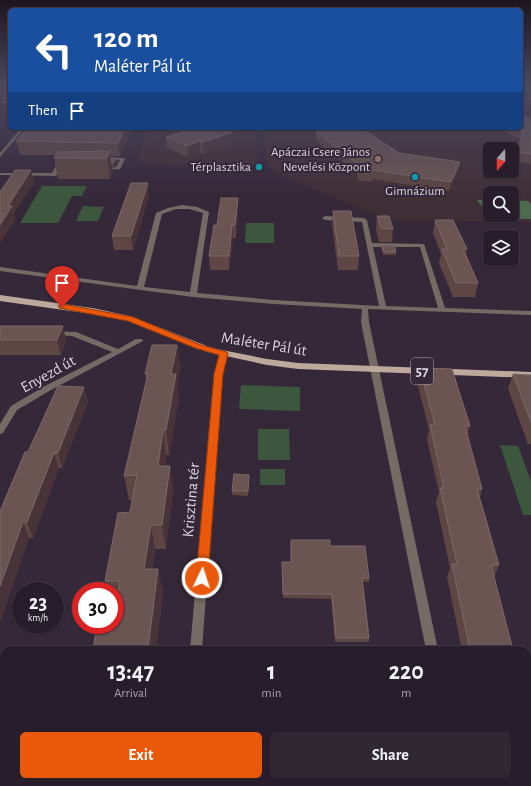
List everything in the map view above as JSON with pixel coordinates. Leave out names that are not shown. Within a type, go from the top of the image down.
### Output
[{"type":"main road","name":"Maléter Pál út","points":[[0,298],[92,311],[130,319],[192,344],[224,354],[298,366],[531,375]]},
{"type":"street","points":[[0,156],[21,130]]},
{"type":"street","points":[[0,174],[54,175],[62,160],[69,158]]},
{"type":"street","points":[[91,158],[123,159],[118,168],[96,170]]},
{"type":"street","points":[[56,170],[64,170]]},
{"type":"street","points":[[9,181],[13,175]]},
{"type":"street","points":[[140,288],[159,213],[171,208],[196,208],[206,212],[193,295]]},
{"type":"street","points":[[325,218],[364,220],[383,308]]},
{"type":"street","points":[[370,245],[422,245],[442,310]]},
{"type":"street","points":[[0,269],[193,295],[364,308],[531,313]]},
{"type":"street","points":[[364,308],[365,322],[431,646]]},
{"type":"street","name":"Enyezd út","points":[[43,333],[73,334],[118,352]]},
{"type":"street","name":"Enyezd út","points":[[0,431],[14,408],[48,388],[139,342]]},
{"type":"street","name":"Krisztina tér","points":[[196,646],[218,374],[224,354]]},
{"type":"shaded area","name":"Apáczai Csere János Nevelési Központ","points":[[523,122],[531,122],[531,222],[519,222],[519,186],[483,186],[483,221],[396,220],[367,211],[275,173],[267,166],[263,130],[523,130]]},
{"type":"shaded area","points":[[148,130],[256,130],[258,162],[247,165],[148,164],[137,158]]},
{"type":"green space","points":[[42,186],[87,186],[82,196],[72,196],[58,223],[20,223]]},
{"type":"green space","points":[[477,200],[483,200],[483,208]]},
{"type":"green space","points":[[519,200],[528,201],[531,204],[531,219],[519,219]]},
{"type":"green space","points":[[83,206],[104,207],[98,221],[76,221]]},
{"type":"green space","points":[[246,223],[274,223],[274,243],[245,243]]},
{"type":"green space","points":[[241,385],[300,387],[300,411],[239,409]]},
{"type":"green space","points":[[258,429],[289,429],[290,460],[258,460]]},
{"type":"green space","points":[[500,445],[518,446],[531,481],[531,515],[523,515]]},
{"type":"green space","points":[[260,469],[285,469],[285,485],[260,485]]},
{"type":"building","points":[[523,122],[531,122],[531,154],[519,152],[519,145],[523,132],[520,130],[523,130]]},
{"type":"building","points":[[25,130],[124,130],[118,143],[16,141]]},
{"type":"building","points":[[188,130],[229,130],[233,132],[203,142],[199,141],[187,146],[166,137]]},
{"type":"building","points":[[318,130],[368,130],[367,132],[399,153],[460,162],[451,182],[373,170],[372,172],[359,171],[358,164],[316,132]]},
{"type":"building","points":[[110,151],[107,158],[54,158],[58,152]]},
{"type":"building","points":[[111,158],[117,158],[112,163]]},
{"type":"building","points":[[15,170],[31,170],[8,206],[12,206],[0,225],[0,192]]},
{"type":"building","points":[[131,183],[148,183],[131,236],[112,236]]},
{"type":"building","points":[[221,198],[238,198],[235,225],[232,225],[229,256],[209,256],[214,225],[217,225]]},
{"type":"building","points":[[333,211],[351,211],[359,256],[339,256]]},
{"type":"building","points":[[377,216],[389,216],[393,229],[381,228]]},
{"type":"building","points":[[435,220],[453,220],[467,249],[463,249],[478,283],[456,283],[442,249],[447,249]]},
{"type":"building","points":[[382,245],[394,245],[396,252],[384,252]]},
{"type":"building","points":[[0,326],[63,326],[57,340],[0,340]]},
{"type":"building","points":[[152,345],[177,345],[171,374],[176,374],[166,430],[163,430],[158,466],[170,466],[162,525],[151,525],[144,569],[158,569],[148,646],[94,646],[96,634],[124,634],[124,582],[105,581],[118,513],[130,512],[137,475],[124,476],[148,374],[145,374]]},
{"type":"building","points":[[420,368],[452,369],[470,426],[465,426],[482,489],[477,489],[499,565],[491,565],[512,646],[469,646],[452,564],[457,564],[440,488],[444,488],[430,425],[435,425]]},
{"type":"building","points":[[513,374],[531,375],[531,422]]},
{"type":"building","points":[[58,386],[84,387],[58,453],[54,453],[27,522],[23,522],[0,586],[0,511],[25,452],[28,452]]},
{"type":"building","points":[[234,474],[249,475],[248,491],[232,491]]},
{"type":"building","points":[[291,540],[330,540],[330,546],[365,546],[369,578],[362,578],[369,638],[336,638],[332,594],[283,594],[282,562],[291,562]]},
{"type":"place","name":"Apáczai Csere János Nevelési Központ","points":[[378,159]]},
{"type":"place","name":"Térplasztika","points":[[259,167]]},
{"type":"place","name":"Gimnázium","points":[[415,177]]},
{"type":"route","points":[[62,307],[110,314],[130,319],[161,330],[198,346],[224,354],[218,374],[202,578]]}]
